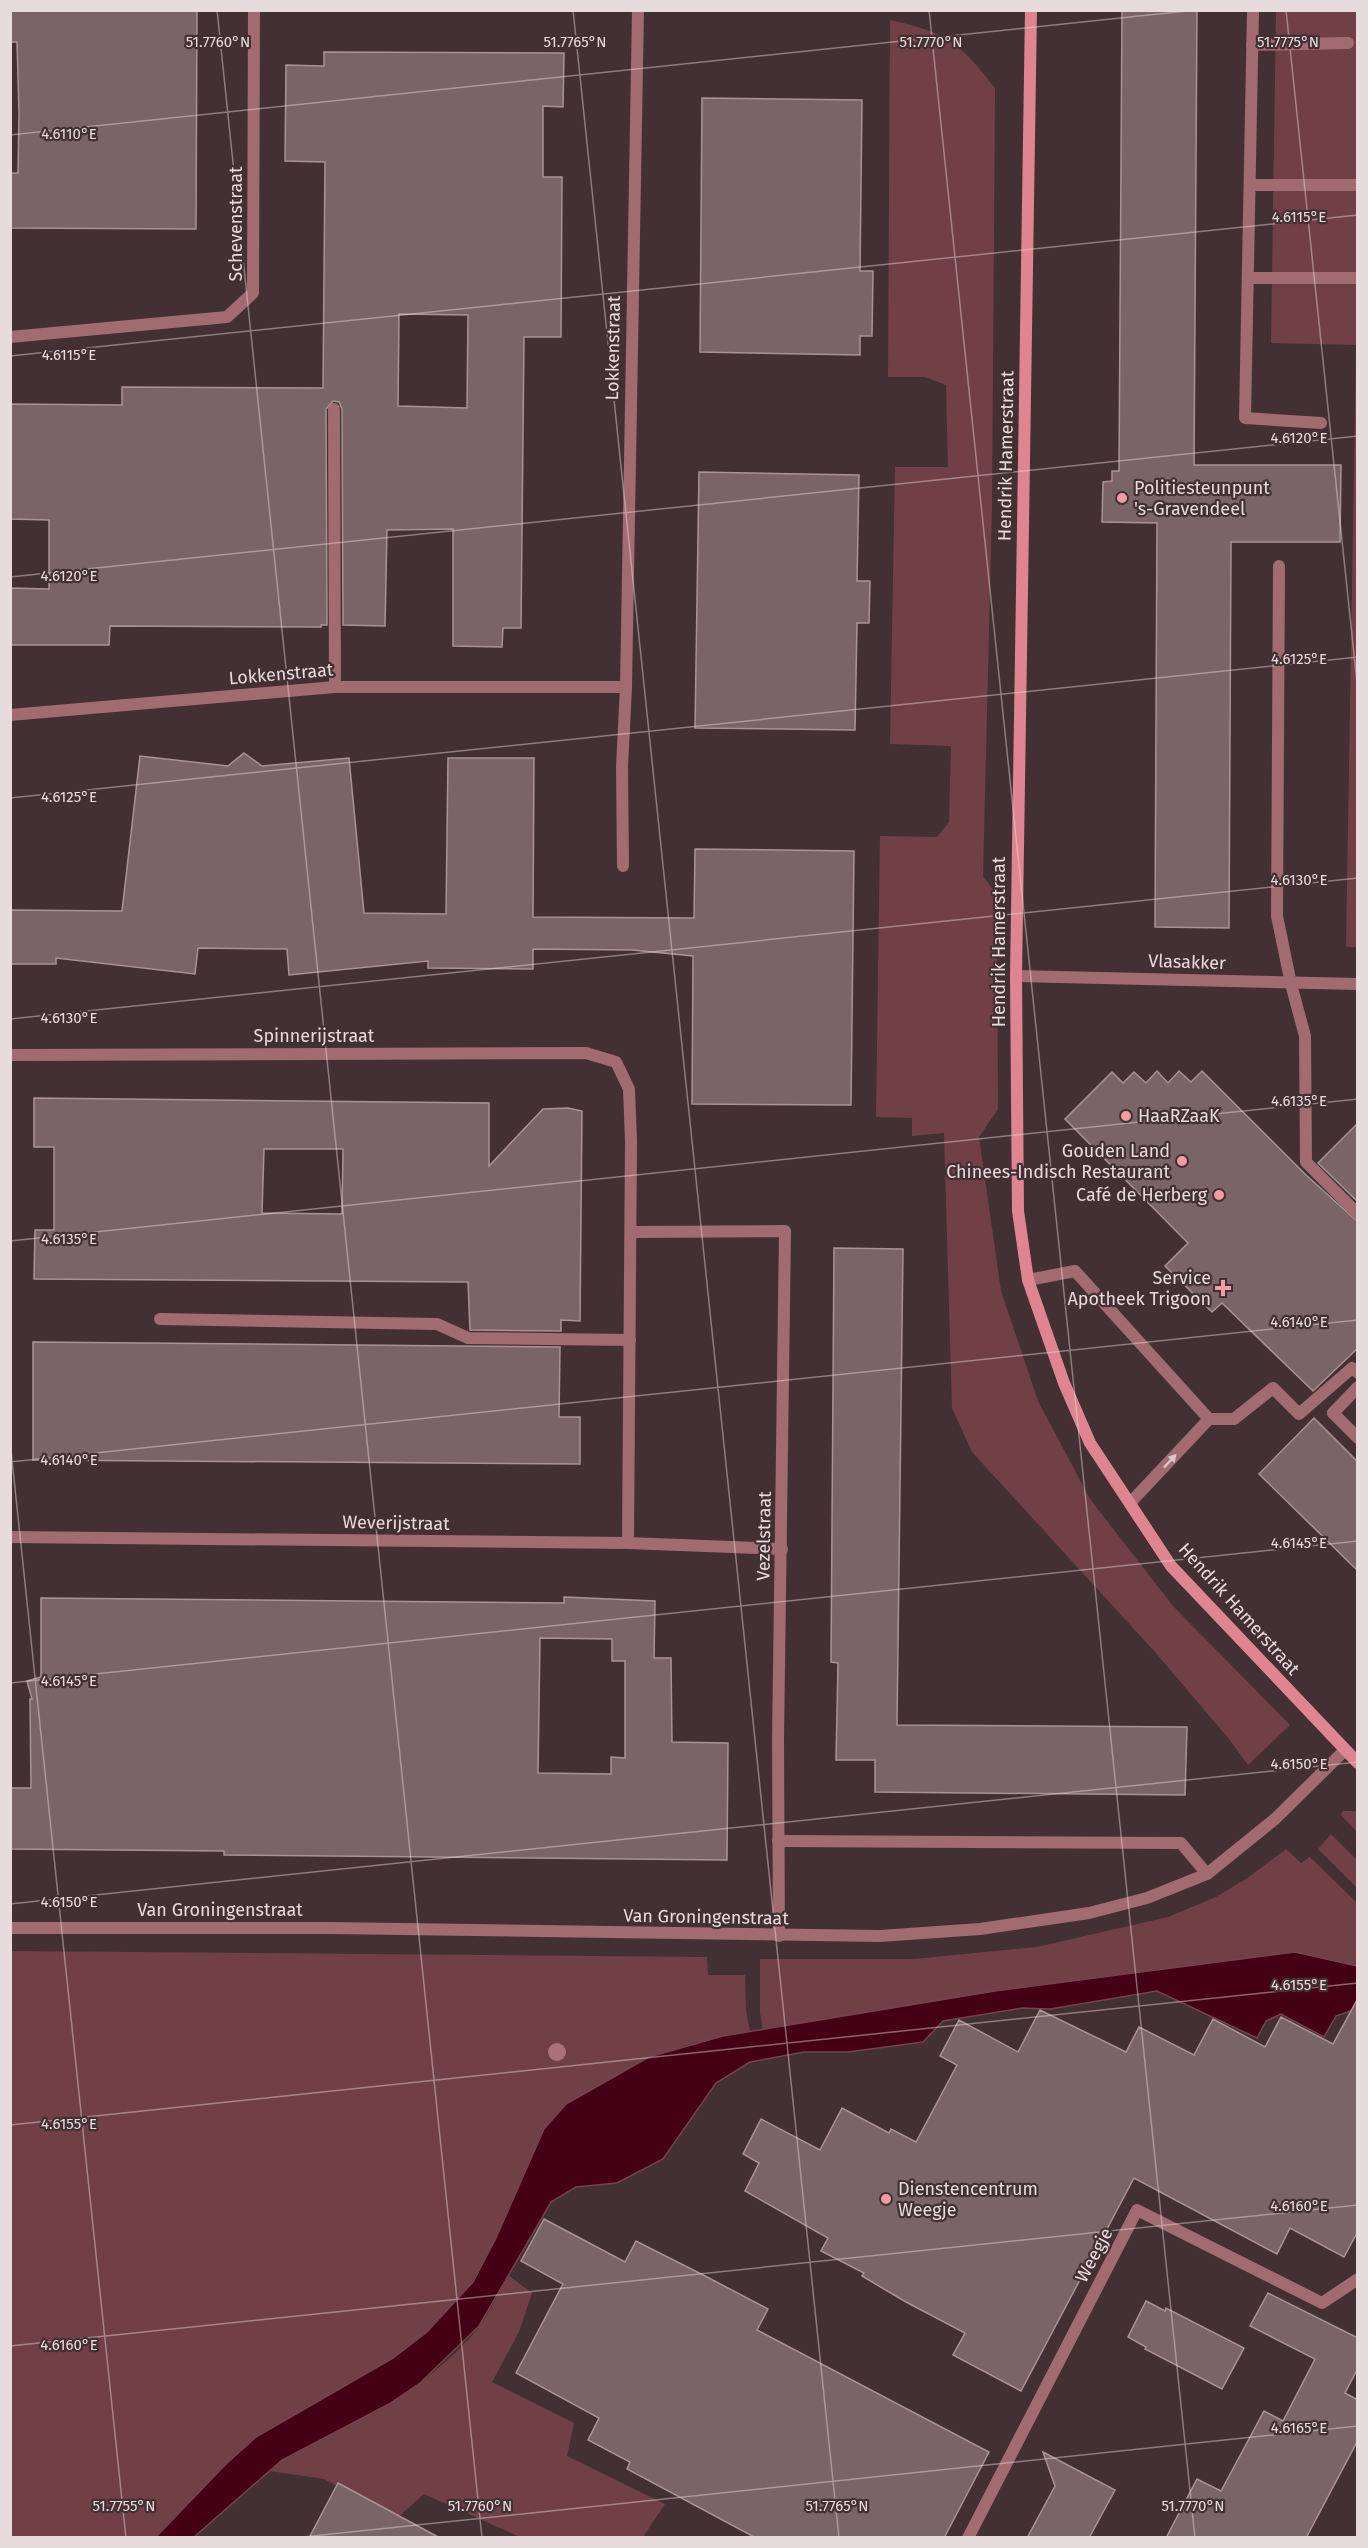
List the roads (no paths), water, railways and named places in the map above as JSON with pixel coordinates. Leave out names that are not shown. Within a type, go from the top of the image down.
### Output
[{"type":"street","name":"Schevenstraat","points":[[10,337],[227,317],[253,293],[255,10]]},
{"type":"street","name":"Lokkenstraat","points":[[623,866],[622,767],[626,687],[638,10]]},
{"type":"street","name":"Hendrik Hamerstraat","points":[[1031,10],[1016,976],[1018,1211],[1028,1280],[1064,1383],[1090,1443],[1171,1566],[1358,1763]]},
{"type":"street","points":[[1253,10],[1245,418],[1321,423]]},
{"type":"street","points":[[1252,45],[1348,43]]},
{"type":"street","points":[[1250,185],[1358,185]]},
{"type":"street","points":[[1248,278],[1358,278]]},
{"type":"street","points":[[334,409],[335,687]]},
{"type":"street","points":[[1280,566],[1277,916],[1290,984],[1305,1035],[1306,1162],[1358,1214]]},
{"type":"street","name":"Lokkenstraat","points":[[10,715],[335,687],[626,687]]},
{"type":"street","name":"Vlasakker","points":[[1016,976],[1358,984]]},
{"type":"street","name":"Spinnerijstraat","points":[[10,1055],[586,1053],[616,1062],[629,1089],[631,1232]]},
{"type":"street","name":"Vezelstraat","points":[[631,1232],[785,1231],[778,1841],[779,1936]]},
{"type":"street","points":[[628,1543],[631,1232]]},
{"type":"street","points":[[1028,1280],[1075,1271],[1209,1419]]},
{"type":"street","points":[[160,1319],[437,1323],[468,1338],[630,1340]]},
{"type":"street","points":[[1130,1503],[1209,1419],[1234,1419],[1273,1388],[1299,1414],[1352,1368],[1358,1373]]},
{"type":"street","points":[[1358,1387],[1334,1413],[1358,1438]]},
{"type":"street","name":"Weverijstraat","points":[[10,1537],[628,1543],[782,1549]]},
{"type":"street","name":"Van Groningenstraat","points":[[10,1928],[330,1928],[779,1936],[880,1936],[980,1929],[1089,1912],[1147,1898],[1207,1874],[1275,1819],[1346,1750]]},
{"type":"street","points":[[778,1841],[1180,1843],[1207,1874]]},
{"type":"street","name":"Weegje","points":[[968,2538],[1137,2210],[1322,2303],[1358,2279]]},
{"type":"place","name":"Politiesteunpunt 's-Gravendeel","points":[[1122,498]]},
{"type":"place","name":"HaaRZaaK","points":[[1126,1116]]},
{"type":"place","name":"Gouden Land Chinees-Indisch Restaurant","points":[[1182,1161]]},
{"type":"place","name":"Café de Herberg","points":[[1219,1195]]},
{"type":"place","name":"Service Apotheek Trigoon","points":[[1223,1288]]},
{"type":"place","name":"Dienstencentrum Weegje","points":[[886,2199]]}]
